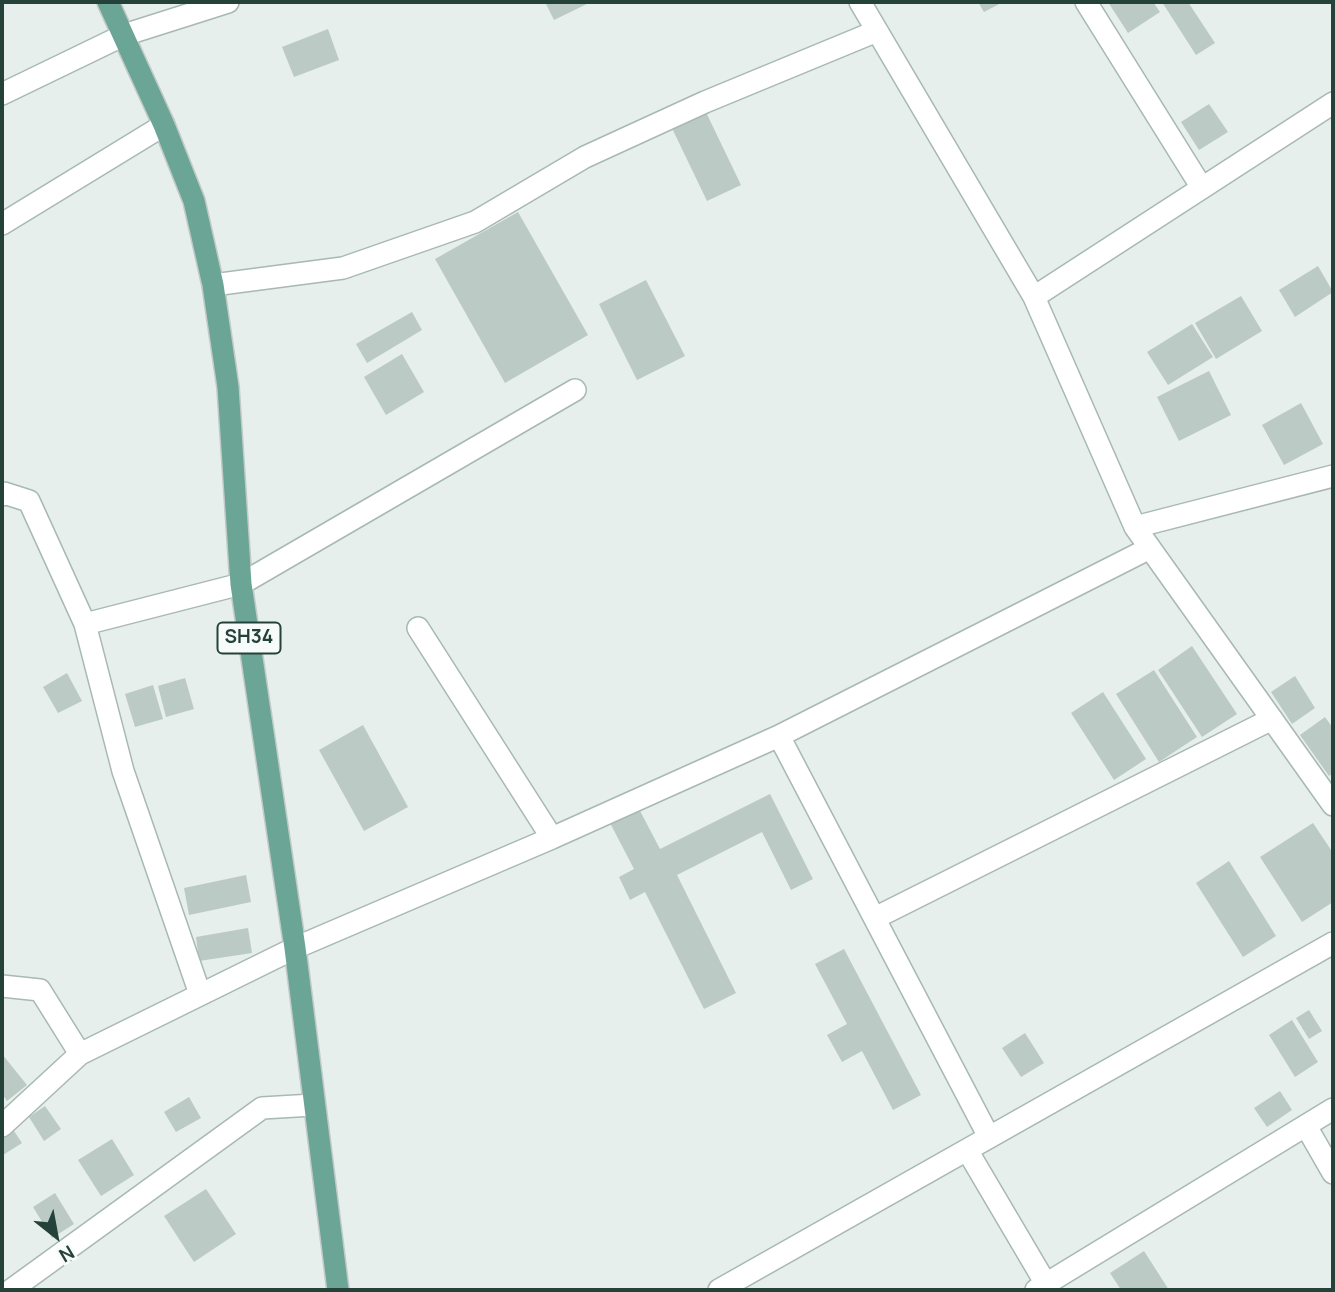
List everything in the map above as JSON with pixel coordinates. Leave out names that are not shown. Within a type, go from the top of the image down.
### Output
[{"type":"main road","name":"SH34","points":[[108,2],[164,125],[194,201],[214,285],[228,387],[241,584],[295,948],[338,1290]]},
{"type":"street","points":[[2,94],[124,35],[228,2]]},
{"type":"street","points":[[860,2],[1034,297],[1135,527],[1333,805]]},
{"type":"street","points":[[1086,2],[1202,188]]},
{"type":"street","points":[[214,285],[342,268],[475,222],[585,157],[705,102],[877,31]]},
{"type":"street","points":[[1034,297],[1333,103]]},
{"type":"street","points":[[2,224],[164,125]]},
{"type":"street","points":[[85,624],[241,584],[575,390]]},
{"type":"street","points":[[1135,527],[1333,475]]},
{"type":"street","points":[[2,495],[4,493],[29,501],[85,624],[123,771],[200,994]]},
{"type":"street","points":[[2,1126],[80,1054],[295,948],[552,838],[779,736],[1150,548]]},
{"type":"street","points":[[418,628],[552,838]]},
{"type":"street","points":[[875,918],[1272,719]]},
{"type":"street","points":[[779,736],[989,1137]]},
{"type":"street","points":[[726,1288],[1333,943]]},
{"type":"street","points":[[2,986],[40,990],[80,1054]]},
{"type":"street","points":[[11,1290],[262,1108],[313,1105]]},
{"type":"street","points":[[967,1150],[1053,1285],[1333,1109]]},
{"type":"street","points":[[1306,1126],[1333,1173]]},
{"type":"building","points":[[545,2],[591,2],[554,20]]},
{"type":"building","points":[[978,2],[1003,2],[984,12]]},
{"type":"building","points":[[1108,2],[1153,2],[1160,12],[1128,33]]},
{"type":"building","points":[[1162,2],[1188,2],[1215,43],[1196,55]]},
{"type":"building","points":[[328,29],[339,60],[294,77],[282,47]]},
{"type":"building","points":[[1209,104],[1228,132],[1199,150],[1181,122]]},
{"type":"building","points":[[703,106],[741,185],[707,201],[669,122]]},
{"type":"building","points":[[518,212],[588,335],[505,383],[435,259]]},
{"type":"building","points":[[1318,266],[1333,292],[1295,317],[1279,290]]},
{"type":"building","points":[[646,280],[685,356],[637,380],[599,304]]},
{"type":"building","points":[[1241,296],[1262,331],[1216,359],[1195,323]]},
{"type":"building","points":[[412,312],[422,330],[367,363],[356,344]]},
{"type":"building","points":[[1192,324],[1213,357],[1168,385],[1147,352]]},
{"type":"building","points":[[402,354],[424,392],[386,415],[364,377]]},
{"type":"building","points":[[1209,371],[1231,415],[1179,441],[1157,397]]},
{"type":"building","points":[[1301,403],[1323,444],[1284,465],[1262,425]]},
{"type":"building","points":[[1192,646],[1237,714],[1202,737],[1158,670]]},
{"type":"building","points":[[1154,670],[1197,737],[1159,762],[1116,694]]},
{"type":"building","points":[[67,673],[82,701],[58,713],[43,687]]},
{"type":"building","points":[[1295,676],[1315,708],[1292,724],[1271,692]]},
{"type":"building","points":[[185,678],[194,709],[166,717],[158,686]]},
{"type":"building","points":[[153,685],[163,719],[135,727],[125,694]]},
{"type":"building","points":[[1103,692],[1146,759],[1114,780],[1071,713]]},
{"type":"building","points":[[1325,717],[1333,728],[1333,773],[1329,776],[1300,735]]},
{"type":"building","points":[[363,725],[408,807],[364,831],[319,750]]},
{"type":"building","points":[[770,794],[813,879],[791,890],[762,832],[677,875],[736,993],[704,1009],[645,892],[630,900],[619,877],[634,869],[609,821],[638,807],[660,849]]},
{"type":"building","points":[[1313,823],[1333,853],[1333,902],[1302,922],[1260,857]]},
{"type":"building","points":[[1229,861],[1276,936],[1243,957],[1196,883]]},
{"type":"building","points":[[246,875],[251,902],[189,915],[184,888]]},
{"type":"building","points":[[248,928],[252,953],[199,961],[196,937]]},
{"type":"building","points":[[844,949],[921,1095],[893,1110],[862,1051],[842,1062],[827,1035],[847,1024],[815,964]]},
{"type":"building","points":[[1309,1010],[1322,1031],[1309,1039],[1296,1018]]},
{"type":"building","points":[[1292,1020],[1318,1062],[1295,1077],[1269,1035]]},
{"type":"building","points":[[1025,1033],[1044,1063],[1021,1077],[1002,1048]]},
{"type":"building","points":[[2,1054],[27,1085],[7,1101],[2,1094]]},
{"type":"building","points":[[1280,1091],[1292,1110],[1267,1127],[1254,1108]]},
{"type":"building","points":[[189,1097],[201,1118],[176,1132],[164,1112]]},
{"type":"building","points":[[45,1106],[61,1129],[44,1141],[29,1117]]},
{"type":"building","points":[[10,1125],[22,1143],[3,1155],[2,1131]]},
{"type":"building","points":[[112,1139],[134,1175],[101,1196],[78,1160]]},
{"type":"building","points":[[206,1189],[236,1234],[194,1262],[164,1216]]},
{"type":"building","points":[[55,1193],[74,1224],[52,1238],[33,1207]]},
{"type":"building","points":[[1144,1251],[1169,1290],[1121,1290],[1110,1273]]}]
